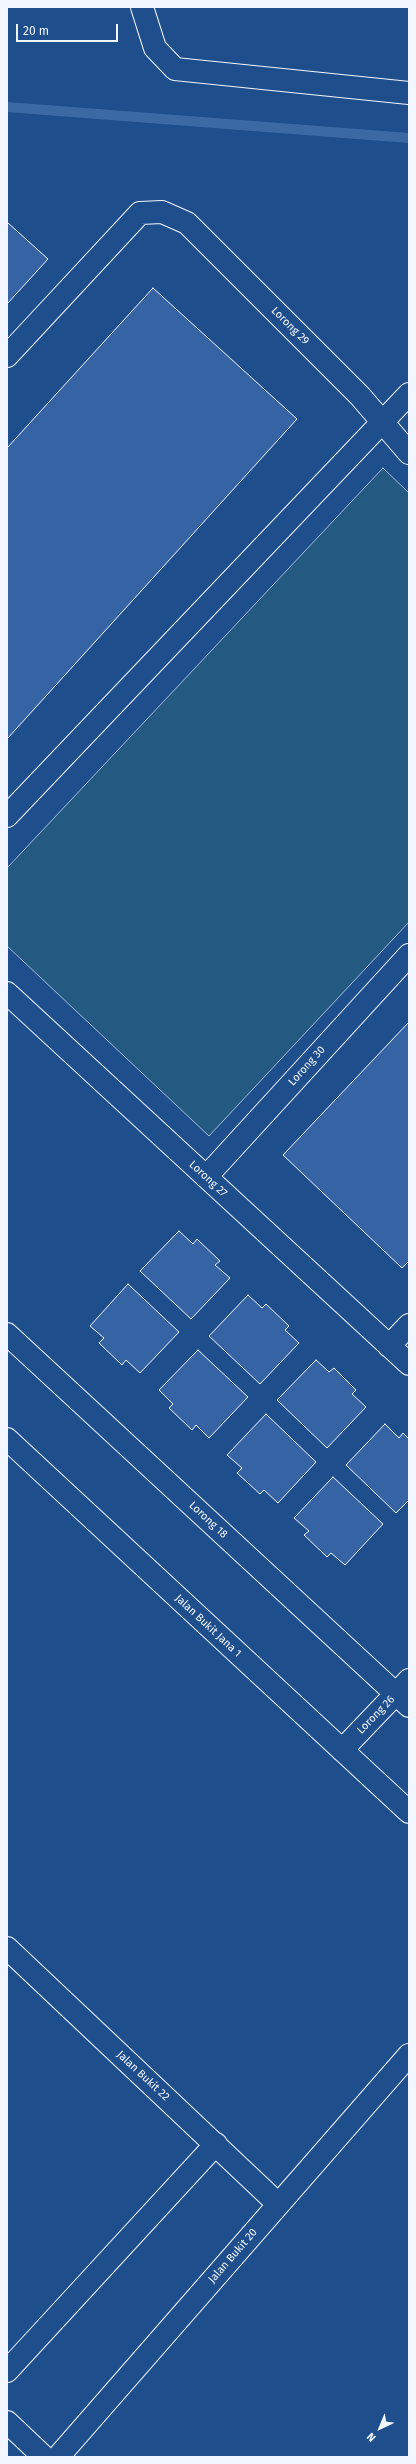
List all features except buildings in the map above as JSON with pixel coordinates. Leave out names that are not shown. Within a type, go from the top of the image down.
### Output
[{"type":"street","points":[[142,7],[155,48],[175,69],[409,93]]},
{"type":"street","name":"Lorong 29","points":[[7,356],[140,214],[162,212],[187,223],[384,420],[409,453]]},
{"type":"street","points":[[7,816],[409,394]]},
{"type":"street","name":"Lorong 30","points":[[206,1177],[409,956]]},
{"type":"street","name":"Lorong 27","points":[[7,993],[409,1364]]},
{"type":"street","points":[[389,1346],[409,1325]]},
{"type":"street","name":"Lorong 18","points":[[7,1334],[405,1694]]},
{"type":"street","name":"Jalan Bukit Jana 1","points":[[7,1439],[409,1812]]},
{"type":"street","name":"Lorong 26","points":[[342,1750],[405,1694]]},
{"type":"street","name":"Jalan Bukit 22","points":[[7,1948],[278,2204]]},
{"type":"street","name":"Jalan Bukit 20","points":[[58,2457],[409,2055]]},
{"type":"street","points":[[7,2372],[216,2144]]},
{"type":"street","points":[[7,2422],[44,2457]]},
{"type":"shaded area","points":[[383,468],[409,493],[409,922],[209,1136],[7,946],[7,868]]},
{"type":"waterway","points":[[7,107],[409,138]]}]
